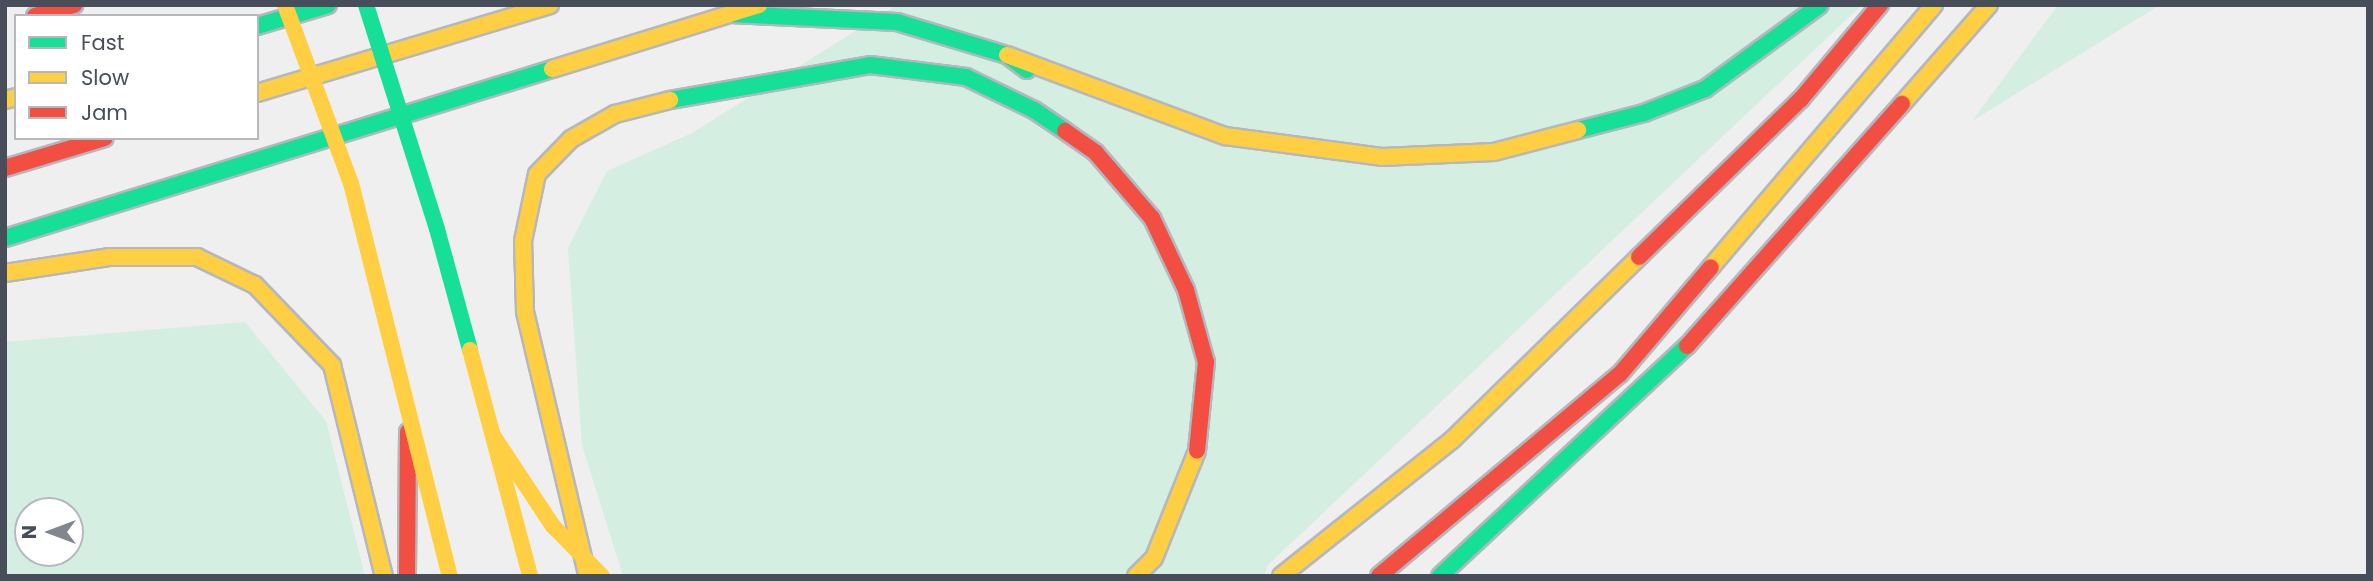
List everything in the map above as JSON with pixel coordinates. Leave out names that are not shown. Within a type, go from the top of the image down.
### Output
[{"type":"main road","points":[[42,14],[74,5]]},
{"type":"main road","points":[[285,5],[351,183],[450,576]]},
{"type":"main road","points":[[259,25],[328,5]]},
{"type":"main road","points":[[366,5],[437,229],[530,576]]},
{"type":"main road","points":[[259,92],[550,5]]},
{"type":"main road","points":[[5,238],[759,5]]},
{"type":"main road","points":[[732,14],[897,22],[1007,55],[1225,136],[1382,157],[1494,152],[1644,113],[1705,89],[1821,5]]},
{"type":"main road","points":[[1281,576],[1452,440],[1801,99],[1880,5]]},
{"type":"main road","points":[[1379,576],[1620,374],[1934,5]]},
{"type":"main road","points":[[1440,576],[1671,365],[1989,5]]},
{"type":"main road","points":[[1007,55],[1051,89]]},
{"type":"main road","points":[[588,576],[525,311],[523,241],[537,174],[570,139],[615,114],[717,89],[870,65],[966,77],[1034,110],[1097,153],[1152,218],[1186,290]]},
{"type":"main road","points":[[1101,136],[1142,190],[1186,290],[1206,362],[1196,456],[1154,558],[1136,576]]},
{"type":"main road","points":[[5,168],[98,140]]},
{"type":"main road","points":[[5,273],[110,257],[197,257],[255,285],[332,365],[384,576]]},
{"type":"main road","points":[[407,576],[408,409]]},
{"type":"main road","points":[[494,437],[553,526],[602,576]]},
{"type":"green space","points":[[897,5],[1862,5],[1268,565],[1264,576],[623,576],[582,445],[568,248],[607,171],[692,133]]},
{"type":"green space","points":[[2058,5],[2160,5],[1972,121]]},
{"type":"green space","points":[[245,322],[326,421],[365,576],[5,576],[5,342]]},
{"type":"traffic: fast","points":[[259,25],[328,5]]},
{"type":"traffic: fast","points":[[366,5],[437,229],[470,350]]},
{"type":"traffic: fast","points":[[1578,130],[1644,113],[1705,89],[1820,5]]},
{"type":"traffic: fast","points":[[731,14],[897,22],[1007,55],[1027,70]]},
{"type":"traffic: fast","points":[[670,100],[870,65],[966,77],[1034,110],[1065,131]]},
{"type":"traffic: fast","points":[[5,238],[552,69]]},
{"type":"traffic: fast","points":[[1440,576],[1687,346]]},
{"type":"traffic: slow","points":[[285,5],[351,183],[450,576]]},
{"type":"traffic: slow","points":[[259,92],[550,5]]},
{"type":"traffic: slow","points":[[552,69],[759,5]]},
{"type":"traffic: slow","points":[[1711,267],[1934,5]]},
{"type":"traffic: slow","points":[[1902,104],[1989,5]]},
{"type":"traffic: slow","points":[[1007,55],[1225,136],[1382,157],[1494,152],[1578,130]]},
{"type":"traffic: slow","points":[[5,100],[14,98]]},
{"type":"traffic: slow","points":[[586,570],[525,311],[523,241],[537,174],[571,139],[615,114],[670,100]]},
{"type":"traffic: slow","points":[[5,273],[109,257],[197,257],[255,285],[332,365],[384,576]]},
{"type":"traffic: slow","points":[[1281,576],[1452,440],[1639,257]]},
{"type":"traffic: slow","points":[[470,350],[530,576]]},
{"type":"traffic: slow","points":[[494,437],[553,526],[602,576]]},
{"type":"traffic: slow","points":[[1136,576],[1154,558],[1197,451]]},
{"type":"traffic: jam","points":[[42,14],[74,5]]},
{"type":"traffic: jam","points":[[1639,257],[1801,99],[1880,5]]},
{"type":"traffic: jam","points":[[1687,346],[1902,104]]},
{"type":"traffic: jam","points":[[1065,131],[1096,153],[1152,218],[1186,290],[1206,362],[1197,451]]},
{"type":"traffic: jam","points":[[5,168],[98,140]]},
{"type":"traffic: jam","points":[[1379,576],[1620,374],[1711,267]]},
{"type":"traffic: jam","points":[[407,576],[408,432]]}]
